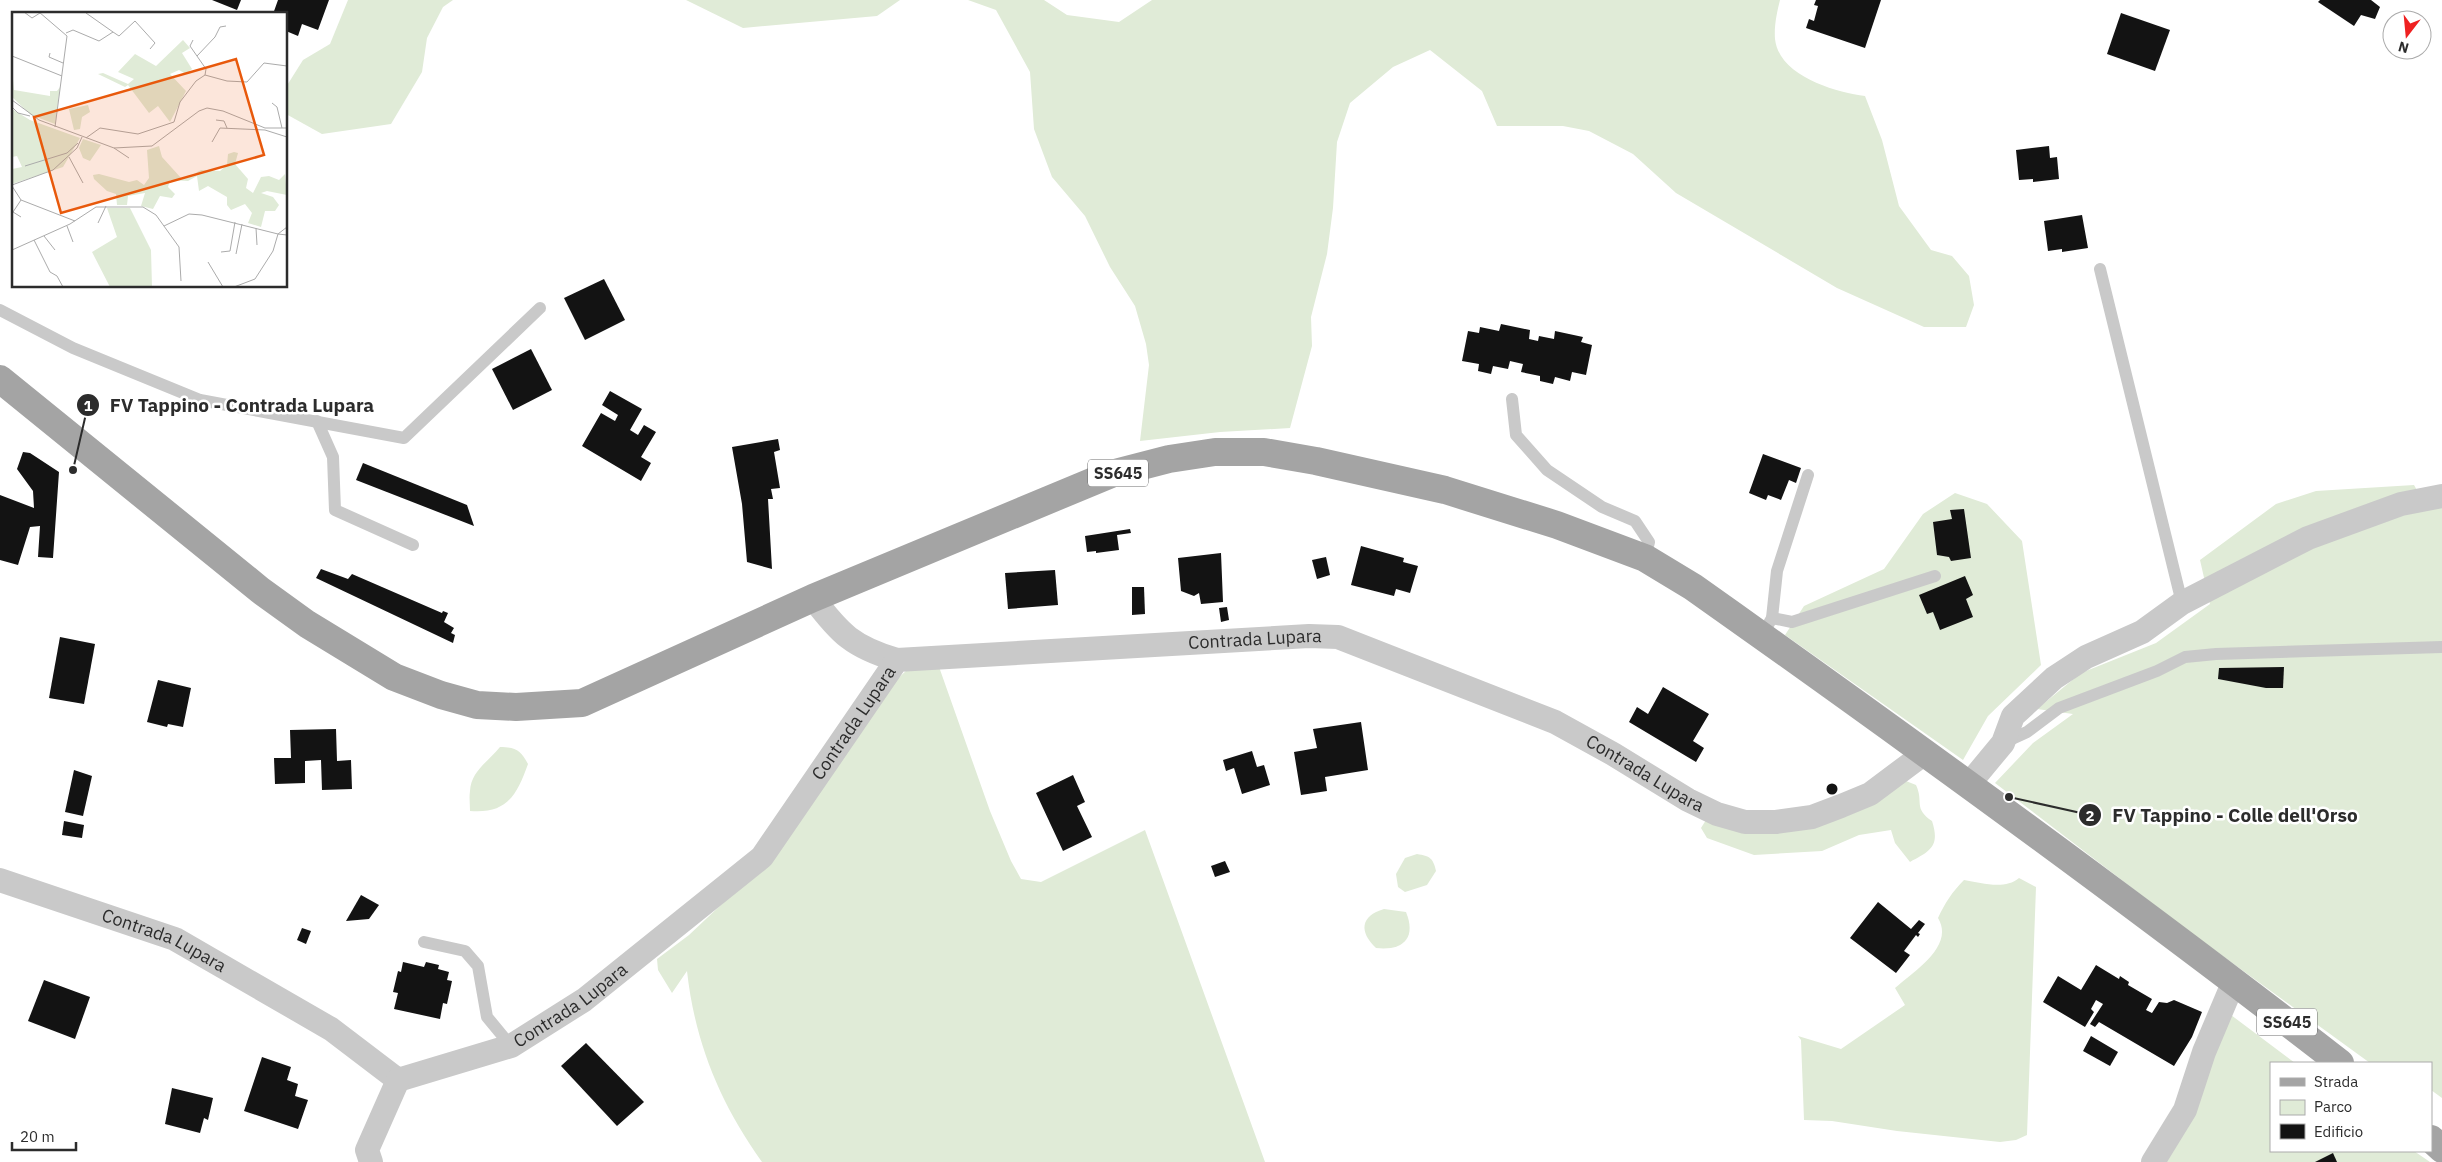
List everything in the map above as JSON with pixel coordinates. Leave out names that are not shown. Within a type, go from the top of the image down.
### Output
[{"type":"main road","name":"SS645","points":[[0,379],[260,590],[307,624],[394,677],[441,695],[477,705],[516,707],[582,703],[813,598],[1111,474],[1169,459],[1215,452],[1272,454],[1446,490],[1557,525],[1645,558],[1693,587],[1767,627],[1925,752],[2234,981],[2339,1062]]},
{"type":"main road","points":[[2432,1140],[2442,1149]]},
{"type":"street","points":[[1969,784],[2004,743],[2013,716],[2054,678],[2086,657],[2142,632],[2182,603],[2308,538],[2401,504],[2442,496]]},
{"type":"street","points":[[813,598],[831,622],[850,641],[870,653],[897,660]]},
{"type":"street","name":"Contrada Lupara","points":[[0,880],[175,939],[331,1029],[398,1080],[511,1046],[584,1000],[762,857],[897,660],[1309,636],[1338,637],[1554,722],[1614,754],[1688,800],[1717,814],[1745,822],[1776,822],[1812,817],[1841,806],[1870,794],[1925,752]]},
{"type":"street","points":[[2153,1162],[2185,1110],[2204,1052],[2234,981]]},
{"type":"street","points":[[371,1162],[367,1150],[398,1080]]},
{"type":"lane","points":[[2100,269],[2182,603]]},
{"type":"lane","points":[[0,310],[73,348],[200,400],[404,438],[540,308]]},
{"type":"lane","points":[[1512,399],[1516,435],[1547,470],[1602,507],[1635,521],[1649,542],[1645,558]]},
{"type":"lane","points":[[317,421],[333,457],[334,510],[413,545]]},
{"type":"lane","points":[[1808,475],[1777,571],[1767,627],[1792,622],[1935,576]]},
{"type":"lane","points":[[2004,743],[2027,732],[2059,708],[2157,671],[2185,657],[2442,647]]},
{"type":"lane","points":[[424,942],[465,951],[478,966],[487,1018],[511,1046]]},
{"type":"green space","points":[[348,0],[453,0],[443,7],[427,38],[422,72],[391,124],[322,134],[288,115],[288,84],[303,60],[330,44]]},
{"type":"green space","points":[[686,0],[900,0],[877,16],[743,28]]},
{"type":"green space","points":[[968,0],[1044,0],[1067,15],[1119,22],[1152,0],[1780,0],[1775,34],[1779,52],[1787,63],[1810,80],[1839,91],[1865,96],[1882,140],[1899,206],[1931,250],[1952,256],[1969,276],[1974,305],[1966,327],[1924,327],[1837,288],[1676,193],[1633,154],[1589,131],[1563,126],[1497,126],[1482,91],[1430,50],[1393,67],[1350,103],[1337,142],[1333,208],[1327,254],[1311,317],[1312,346],[1290,428],[1220,432],[1140,441],[1149,365],[1146,344],[1135,306],[1110,267],[1085,216],[1052,177],[1034,129],[1030,72],[996,10]]},
{"type":"green space","points":[[2414,485],[2427,508],[2442,505],[2442,1098],[2432,1091],[2432,1062],[2369,1062],[2187,930],[1995,783],[2033,743],[2073,714],[2037,709],[2081,673],[2156,643],[2210,604],[2200,560],[2276,504],[2316,491]]},
{"type":"green space","points":[[1955,493],[1987,504],[2022,541],[2041,665],[1988,716],[1963,760],[1785,635],[1804,606],[1884,569],[1923,514]]},
{"type":"green space","points":[[938,664],[990,811],[1011,861],[1021,879],[1041,882],[1145,830],[1265,1162],[762,1162],[747,1140],[722,1095],[703,1048],[696,1023],[687,971],[672,993],[658,970],[657,959],[689,935],[724,902],[893,683],[907,670]]},
{"type":"green space","points":[[500,747],[517,750],[523,755],[528,764],[520,785],[502,806],[483,811],[470,811],[470,794],[473,778]]},
{"type":"green space","points":[[1906,781],[1916,785],[1921,808],[1932,821],[1935,836],[1932,847],[1910,862],[1895,843],[1891,830],[1859,835],[1822,851],[1754,855],[1707,838],[1701,828],[1706,820],[1741,831]]},
{"type":"green space","points":[[1417,854],[1430,858],[1434,863],[1436,871],[1427,885],[1405,892],[1398,887],[1396,874],[1405,858]]},
{"type":"green space","points":[[2019,878],[2036,887],[2027,1135],[2016,1140],[2000,1142],[1897,1131],[1832,1121],[1804,1120],[1801,1040],[1798,1036],[1841,1049],[1905,1005],[1895,988],[1921,966],[1937,948],[1942,928],[1938,918],[1943,907],[1960,884],[1964,880],[2000,885],[2013,882]]},
{"type":"green space","points":[[1384,909],[1406,912],[1410,929],[1405,941],[1400,945],[1376,948],[1367,936],[1365,930],[1366,920],[1376,912]]},
{"type":"green space","points":[[2231,1015],[2294,1062],[2270,1062],[2270,1152],[2415,1152],[2430,1162],[2162,1162],[2209,1067]]},
{"type":"building","points":[[212,0],[241,0],[237,10]]},
{"type":"building","points":[[278,0],[329,0],[318,30],[302,24],[298,36],[288,32],[288,12],[274,12]]},
{"type":"building","points":[[1816,0],[1881,0],[1865,48],[1806,28],[1809,19],[1814,21],[1818,6],[1814,5]]},
{"type":"building","points":[[2320,0],[2371,0],[2380,7],[2375,19],[2361,15],[2354,26],[2318,2]]},
{"type":"building","points":[[2121,13],[2170,30],[2155,71],[2107,54]]},
{"type":"building","points":[[2049,146],[2050,158],[2057,157],[2059,179],[2033,182],[2033,179],[2019,180],[2016,150]]},
{"type":"building","points":[[2082,215],[2088,248],[2062,252],[2062,249],[2048,251],[2044,221]]},
{"type":"building","points":[[604,279],[625,320],[585,340],[564,298]]},
{"type":"building","points":[[1501,324],[1530,330],[1529,339],[1538,341],[1539,336],[1554,339],[1555,331],[1583,337],[1581,342],[1592,345],[1586,375],[1572,372],[1570,381],[1555,377],[1553,384],[1540,381],[1540,376],[1521,372],[1523,364],[1510,361],[1508,369],[1493,366],[1491,374],[1478,371],[1479,364],[1462,361],[1468,331],[1479,333],[1480,327],[1499,331]]},
{"type":"building","points":[[531,349],[552,390],[513,410],[492,369]]},
{"type":"building","points":[[610,391],[642,409],[630,430],[638,435],[644,425],[656,432],[641,457],[651,463],[641,481],[582,446],[601,413],[615,421],[618,415],[602,405]]},
{"type":"building","points":[[778,439],[780,450],[774,452],[780,488],[771,489],[773,499],[768,499],[772,569],[747,562],[742,504],[732,447]]},
{"type":"building","points":[[23,452],[30,453],[59,472],[53,558],[38,557],[40,526],[30,527],[18,565],[0,560],[0,495],[34,508],[33,491],[17,469]]},
{"type":"building","points":[[1763,454],[1801,468],[1796,483],[1789,480],[1781,500],[1768,495],[1766,500],[1749,493]]},
{"type":"building","points":[[363,463],[467,505],[474,526],[356,480]]},
{"type":"building","points":[[1964,509],[1971,558],[1951,561],[1949,557],[1937,555],[1933,522],[1952,519],[1950,510]]},
{"type":"building","points":[[1130,529],[1131,533],[1117,535],[1119,550],[1096,553],[1096,551],[1087,552],[1085,536]]},
{"type":"building","points":[[1361,546],[1404,558],[1403,562],[1418,566],[1410,593],[1396,589],[1394,596],[1351,585]]},
{"type":"building","points":[[1221,553],[1223,602],[1201,604],[1199,593],[1194,596],[1181,591],[1178,558]]},
{"type":"building","points":[[1326,557],[1330,575],[1317,579],[1312,560]]},
{"type":"building","points":[[321,569],[348,579],[352,574],[442,613],[443,611],[448,613],[444,622],[454,628],[451,633],[455,635],[453,643],[316,578]]},
{"type":"building","points":[[1055,570],[1058,605],[1008,609],[1005,573]]},
{"type":"building","points":[[1965,576],[1973,595],[1966,599],[1973,617],[1940,630],[1933,612],[1927,614],[1919,595]]},
{"type":"building","points":[[1132,587],[1144,587],[1145,614],[1132,615]]},
{"type":"building","points":[[1227,607],[1229,620],[1221,622],[1219,608]]},
{"type":"building","points":[[60,637],[95,644],[84,704],[49,698]]},
{"type":"building","points":[[2284,667],[2283,688],[2266,688],[2218,679],[2219,668]]},
{"type":"building","points":[[158,680],[191,688],[183,727],[168,724],[167,727],[147,722]]},
{"type":"building","points":[[1663,687],[1709,714],[1693,741],[1704,748],[1696,762],[1629,722],[1637,707],[1648,714]]},
{"type":"building","points":[[1361,722],[1368,770],[1325,777],[1327,791],[1301,795],[1294,752],[1317,748],[1313,729]]},
{"type":"building","points":[[336,729],[337,761],[351,760],[352,789],[322,790],[321,760],[305,761],[305,783],[275,784],[274,758],[291,758],[290,730]]},
{"type":"building","points":[[1252,751],[1257,767],[1264,765],[1270,785],[1242,794],[1234,768],[1226,771],[1223,760]]},
{"type":"building","points":[[74,770],[92,776],[83,816],[65,812]]},
{"type":"building","points":[[1073,775],[1085,802],[1077,806],[1092,837],[1063,851],[1036,793]]},
{"type":"building","points":[[1830,784],[1834,784],[1837,789],[1836,793],[1830,794],[1827,791],[1827,787]]},
{"type":"building","points":[[64,821],[84,825],[82,838],[62,835]]},
{"type":"building","points":[[1225,861],[1230,872],[1215,877],[1211,866]]},
{"type":"building","points":[[361,895],[379,905],[369,919],[346,921]]},
{"type":"building","points":[[1878,902],[1911,929],[1919,920],[1925,924],[1918,933],[1920,934],[1918,937],[1916,935],[1904,951],[1910,955],[1896,973],[1850,938]]},
{"type":"building","points":[[302,928],[311,931],[306,944],[297,940]]},
{"type":"building","points":[[403,962],[424,967],[426,962],[439,965],[438,969],[449,972],[447,980],[452,981],[447,1004],[443,1003],[440,1019],[394,1009],[398,993],[393,992],[398,971],[401,972]]},
{"type":"building","points":[[2096,965],[2119,979],[2120,976],[2129,982],[2128,985],[2152,999],[2146,1010],[2152,1013],[2159,1002],[2167,1003],[2174,1000],[2202,1012],[2192,1037],[2174,1066],[2099,1022],[2095,1027],[2090,1024],[2103,1004],[2096,1000],[2091,1009],[2094,1012],[2085,1027],[2043,1002],[2058,976],[2081,990]]},
{"type":"building","points":[[44,980],[90,997],[75,1039],[28,1021]]},
{"type":"building","points":[[2091,1036],[2118,1052],[2110,1066],[2083,1051]]},
{"type":"building","points":[[586,1043],[644,1102],[617,1126],[561,1066]]},
{"type":"building","points":[[262,1057],[291,1067],[287,1080],[298,1084],[295,1096],[308,1100],[298,1129],[244,1111]]},
{"type":"building","points":[[172,1088],[213,1098],[208,1120],[204,1118],[200,1133],[165,1124]]},
{"type":"building","points":[[2333,1153],[2337,1162],[2315,1162]]},
{"type":"place","name":"FV Tappino - Contrada Lupara","points":[[73,470]]},
{"type":"place","name":"FV Tappino - Colle dell'Orso","points":[[2009,797]]}]
